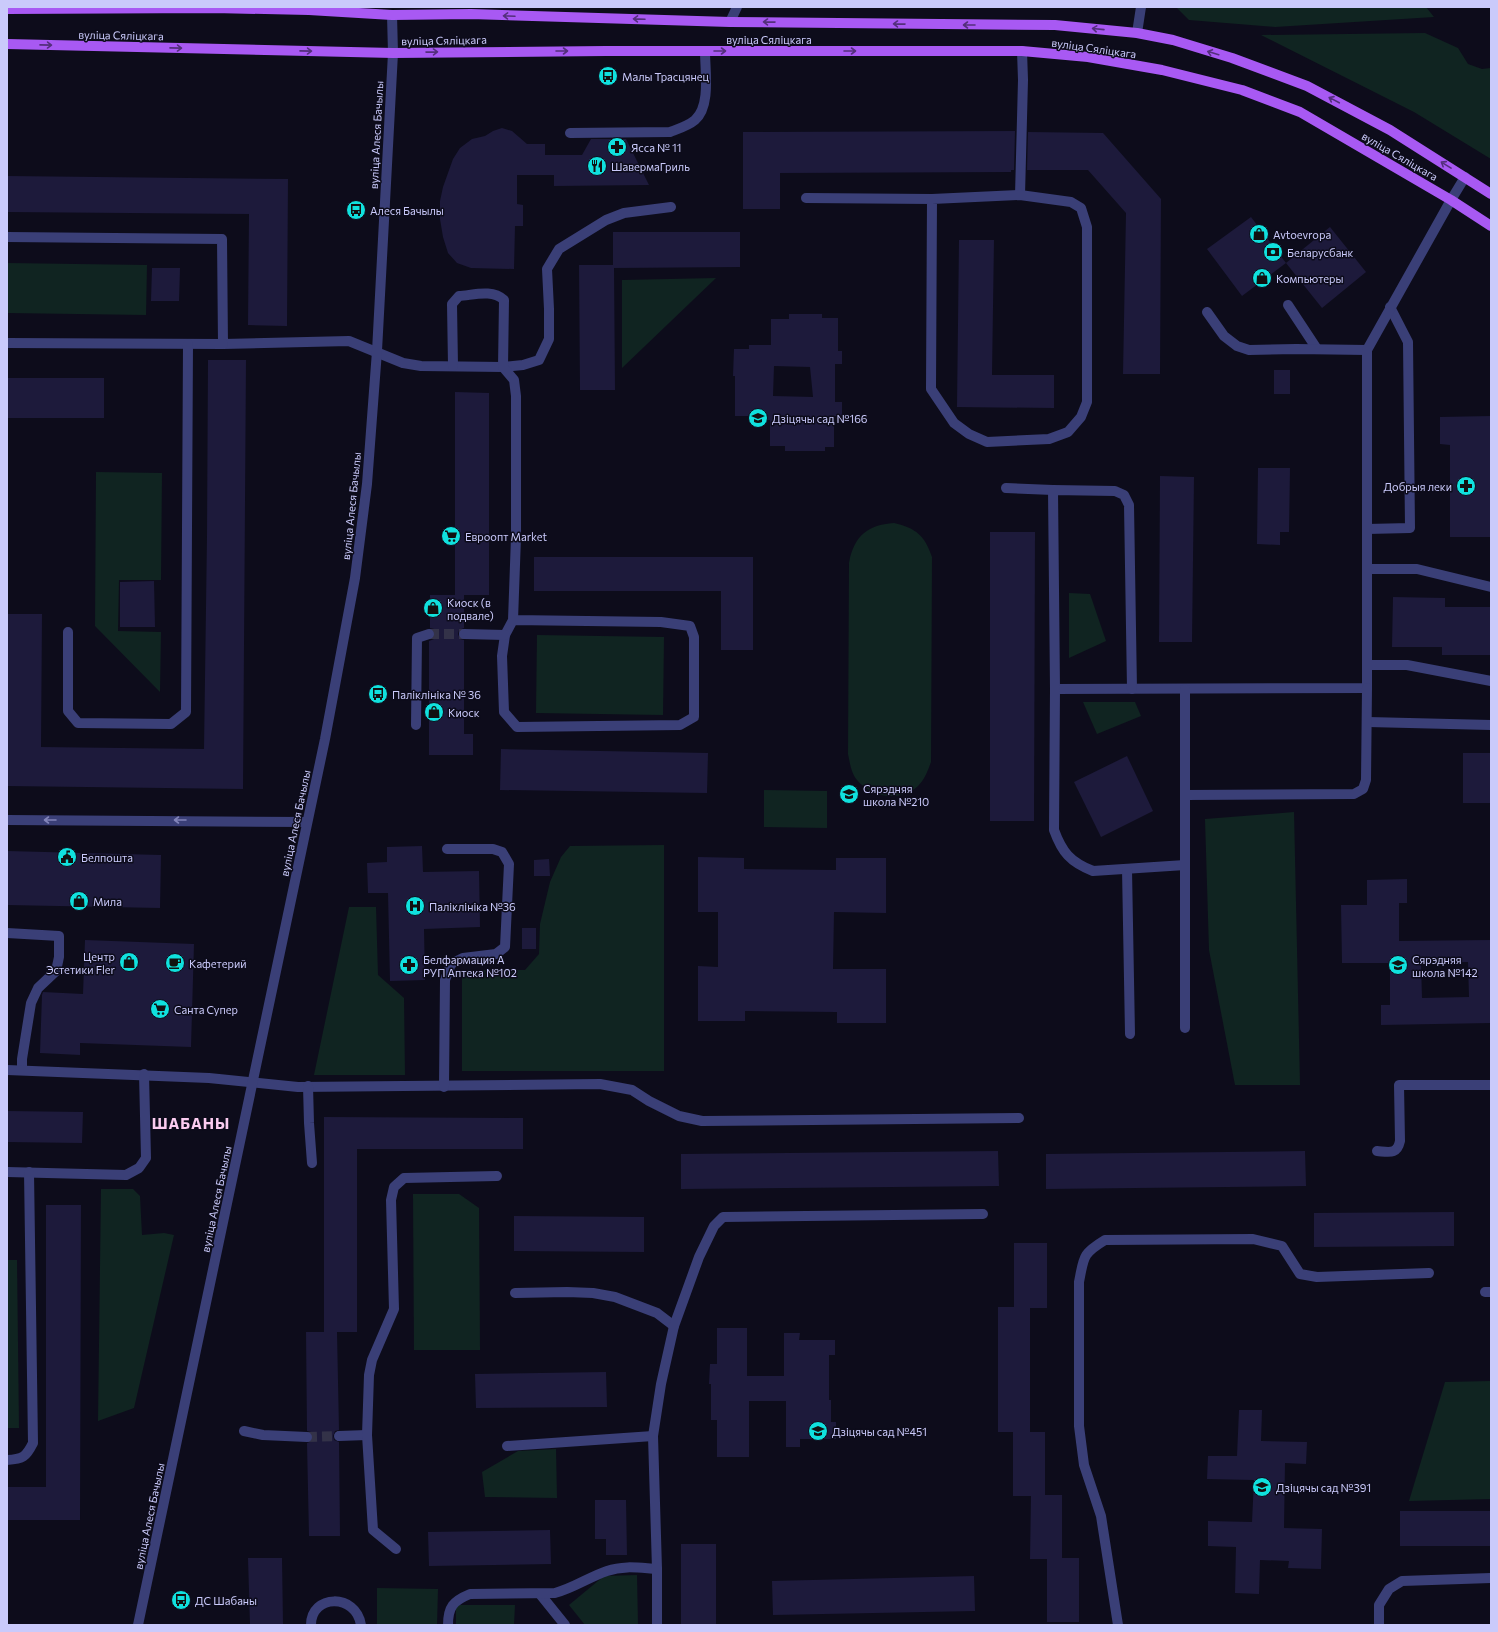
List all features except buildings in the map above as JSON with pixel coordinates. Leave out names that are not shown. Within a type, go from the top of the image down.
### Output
[{"type":"main road","name":"вуліца Сяліцкага","points":[[7,9],[214,8],[309,10],[392,15],[471,14],[730,22],[1055,25],[1137,33],[1173,40],[1224,56],[1307,86],[1390,130],[1491,194]]},
{"type":"main road","name":"вуліца Сяліцкага","points":[[7,44],[393,53],[470,51],[1022,51],[1088,57],[1162,70],[1242,90],[1300,112],[1451,200],[1491,226]]},
{"type":"street","points":[[730,22],[737,7]]},
{"type":"street","points":[[1137,33],[1141,7]]},
{"type":"street","name":"вуліца Алеся Бачылы","points":[[138,1625],[336,684],[355,578],[367,484],[377,351],[393,53],[392,15]]},
{"type":"street","points":[[570,133],[670,132],[684,127],[695,120],[702,111],[705,98],[705,51]]},
{"type":"street","points":[[1020,195],[1023,80],[1022,51]]},
{"type":"street","points":[[1186,795],[1354,794],[1363,789],[1366,780],[1368,722],[1367,350],[1465,177]]},
{"type":"street","points":[[806,198],[932,199],[1020,195],[1071,202],[1081,208],[1087,227],[1086,402],[1081,417],[1068,432],[1048,439],[987,442],[954,423],[931,389],[932,199]]},
{"type":"street","points":[[7,343],[223,344],[349,341],[377,351],[402,363],[421,366],[503,367],[523,365],[539,360],[549,339],[547,269],[559,249],[606,220],[624,213],[671,207]]},
{"type":"street","points":[[7,237],[222,239],[223,344]]},
{"type":"street","points":[[453,366],[452,304],[459,296],[491,293],[498,295],[504,300],[503,367],[514,380],[516,396],[516,537],[513,620],[505,635],[502,656],[504,712],[517,727],[680,725],[694,717],[694,637],[690,626],[661,622],[513,620]]},
{"type":"street","points":[[1288,305],[1317,349]]},
{"type":"street","points":[[1367,529],[1410,528],[1408,342],[1390,307]]},
{"type":"street","points":[[1207,312],[1224,336],[1237,346],[1249,350],[1367,350]]},
{"type":"street","points":[[68,632],[68,711],[78,723],[171,724],[186,712],[188,344]]},
{"type":"street","points":[[1006,488],[1115,492],[1124,495],[1129,505],[1132,689]]},
{"type":"street","points":[[1053,490],[1055,689],[1054,830],[1058,842],[1068,857],[1079,865],[1093,871],[1185,865]]},
{"type":"street","points":[[1368,569],[1417,569],[1491,587]]},
{"type":"street","points":[[416,725],[417,638],[429,634]]},
{"type":"street","points":[[464,634],[505,635]]},
{"type":"street","points":[[1367,665],[1407,665],[1491,681]]},
{"type":"street","points":[[1055,689],[1367,688]]},
{"type":"street","points":[[1185,689],[1185,1028]]},
{"type":"street","points":[[1368,722],[1491,725]]},
{"type":"street","points":[[7,820],[218,820],[307,822]]},
{"type":"street","points":[[444,1086],[445,980],[451,964],[463,958],[496,954],[506,947],[509,864],[502,852],[493,849],[447,849]]},
{"type":"street","points":[[1128,869],[1130,1034]]},
{"type":"street","points":[[7,933],[59,936],[59,957],[56,971],[38,988],[31,1003],[22,1059],[22,1070]]},
{"type":"street","points":[[7,1070],[144,1074],[298,1087],[600,1084],[632,1090],[648,1101],[679,1116],[702,1121],[1019,1118]]},
{"type":"street","points":[[7,1172],[126,1175],[139,1168],[146,1158],[144,1074]]},
{"type":"street","points":[[1377,1152],[1394,1152],[1399,1148],[1399,1085],[1491,1085]]},
{"type":"street","points":[[308,1086],[312,1163]]},
{"type":"street","points":[[7,1460],[19,1459],[28,1454],[33,1443],[29,1172]]},
{"type":"street","points":[[396,1549],[373,1530],[367,1434],[369,1375],[372,1360],[394,1309],[391,1200],[394,1187],[404,1178],[497,1176]]},
{"type":"street","points":[[657,1625],[653,1436],[661,1384],[674,1326],[699,1257],[714,1226],[723,1217],[983,1214]]},
{"type":"street","points":[[1118,1625],[1101,1516],[1084,1465],[1078,1426],[1078,1282],[1083,1260],[1090,1249],[1105,1240],[1253,1239],[1282,1246],[1300,1274],[1317,1277],[1429,1273]]},
{"type":"street","points":[[515,1293],[594,1293],[615,1297],[657,1313],[674,1326]]},
{"type":"street","points":[[244,1431],[262,1435],[307,1438]]},
{"type":"street","points":[[339,1436],[367,1434]]},
{"type":"street","points":[[507,1446],[653,1436]]},
{"type":"street","points":[[448,1625],[448,1613],[458,1599],[470,1594],[540,1594],[568,1590],[607,1571],[626,1567],[657,1569]]},
{"type":"street","points":[[1379,1625],[1379,1605],[1389,1589],[1402,1581],[1491,1578]]},
{"type":"street","points":[[540,1594],[565,1625]]},
{"type":"street","points":[[311,1625],[314,1613],[327,1602],[335,1601],[343,1602],[356,1611],[361,1625]]},
{"type":"green space","points":[[1176,7],[1426,7],[1434,17],[1275,27],[1189,20]]},
{"type":"green space","points":[[1425,33],[1458,48],[1468,64],[1482,69],[1491,68],[1491,159],[1414,112],[1261,35]]},
{"type":"green space","points":[[7,263],[147,265],[146,315],[7,313]]},
{"type":"green space","points":[[716,278],[622,368],[622,280]]},
{"type":"green space","points":[[96,472],[162,473],[161,580],[119,580],[118,631],[161,632],[160,692],[95,626]]},
{"type":"green space","points":[[894,523],[908,527],[919,534],[923,538],[932,557],[931,762],[918,786],[903,794],[886,796],[870,791],[857,780],[853,774],[848,754],[849,563],[854,546],[863,534],[876,526]]},
{"type":"green space","points":[[1069,593],[1090,594],[1106,641],[1069,658]]},
{"type":"green space","points":[[537,635],[664,637],[663,715],[536,713]]},
{"type":"green space","points":[[1083,702],[1135,702],[1141,716],[1097,734]]},
{"type":"green space","points":[[764,790],[827,791],[827,828],[764,827]]},
{"type":"green space","points":[[1294,812],[1300,1085],[1235,1085],[1209,950],[1205,819]]},
{"type":"green space","points":[[664,845],[664,1071],[462,1071],[462,970],[525,970],[539,954],[540,924],[550,882],[561,857],[570,846]]},
{"type":"green space","points":[[349,907],[376,907],[378,975],[404,998],[405,1075],[314,1075]]},
{"type":"green space","points":[[101,1189],[133,1189],[140,1196],[142,1235],[164,1233],[174,1235],[134,1408],[98,1421]]},
{"type":"green space","points":[[413,1194],[459,1194],[479,1208],[480,1350],[414,1350]]},
{"type":"green space","points":[[7,1260],[17,1260],[19,1428],[7,1428]]},
{"type":"green space","points":[[1491,1381],[1491,1499],[1409,1501],[1445,1382]]},
{"type":"green space","points":[[556,1449],[557,1498],[485,1497],[482,1472],[518,1451]]},
{"type":"green space","points":[[637,1575],[638,1625],[585,1625],[569,1605],[604,1576]]},
{"type":"green space","points":[[377,1588],[438,1589],[437,1625],[377,1625]]},
{"type":"green space","points":[[456,1605],[515,1605],[514,1625],[456,1625]]},
{"type":"tunnel","points":[[429,634],[464,634]]},
{"type":"tunnel","points":[[307,1437],[339,1436]]},
{"type":"place","name":"Малы Трасцянец","points":[[608,76]]},
{"type":"place","name":"Ясса № 11","points":[[617,147]]},
{"type":"place","name":"ШавермаГриль","points":[[597,166]]},
{"type":"place","name":"Алеся Бачылы","points":[[356,210]]},
{"type":"place","name":"Avtoevropa","points":[[1259,234]]},
{"type":"place","name":"Беларусбанк","points":[[1273,252]]},
{"type":"place","name":"Компьютеры","points":[[1262,278]]},
{"type":"place","name":"Дзіцячы сад №166","points":[[758,418]]},
{"type":"place","name":"Добрыя леки","points":[[1466,486]]},
{"type":"place","name":"Евроопт Market","points":[[451,536]]},
{"type":"place","name":"Киоск (в подвале)","points":[[433,608]]},
{"type":"place","name":"Паліклініка № 36","points":[[378,694]]},
{"type":"place","name":"Киоск","points":[[434,712]]},
{"type":"place","name":"Сярэдняя школа №210","points":[[849,794]]},
{"type":"place","name":"Белпошта","points":[[67,857]]},
{"type":"place","name":"Мила","points":[[79,901]]},
{"type":"place","name":"Паліклініка №36","points":[[415,906]]},
{"type":"place","name":"Центр Эстетики Fler","points":[[129,962]]},
{"type":"place","name":"Кафетерий","points":[[175,963]]},
{"type":"place","name":"Белфармация А РУП Аптека №102","points":[[409,965]]},
{"type":"place","name":"Сярэдняя школа №142","points":[[1398,965]]},
{"type":"place","name":"Санта Супер","points":[[160,1009]]},
{"type":"place","name":"Дзіцячы сад №451","points":[[818,1431]]},
{"type":"place","name":"Дзіцячы сад №391","points":[[1262,1487]]},
{"type":"place","name":"ДС Шабаны","points":[[181,1600]]},
{"type":"district","name":"ШАБАНЫ","points":[[191,1123]]}]
